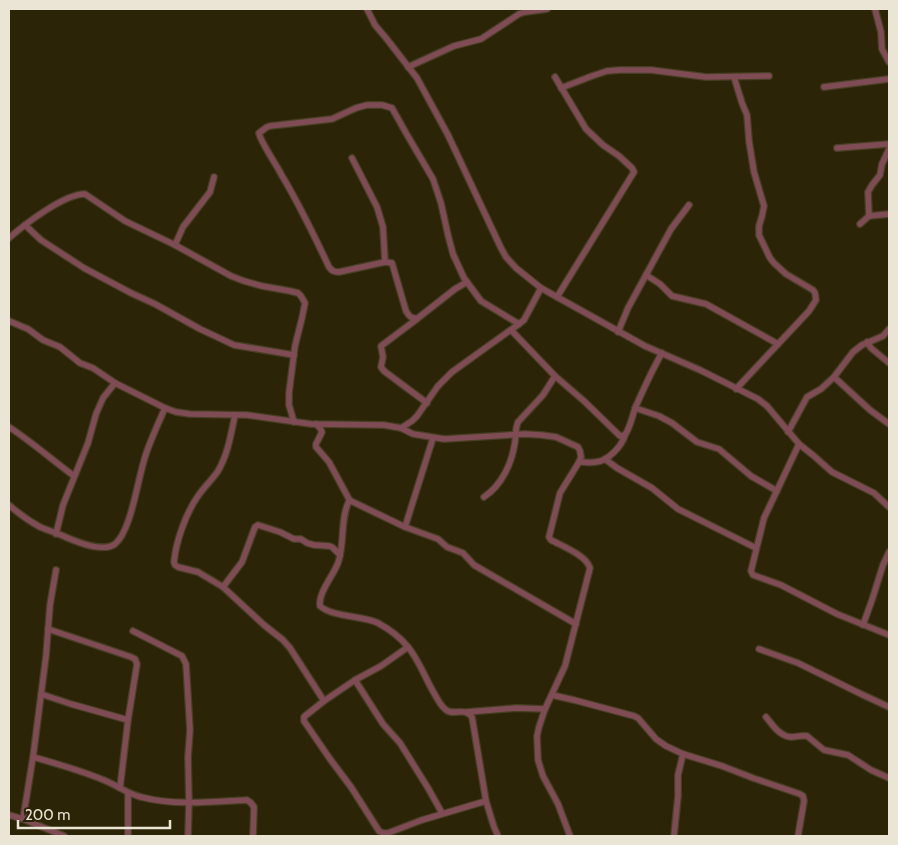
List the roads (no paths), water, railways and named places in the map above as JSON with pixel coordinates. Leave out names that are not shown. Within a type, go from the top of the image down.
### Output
[{"type":"street","points":[[367,9],[376,25],[416,78],[448,135],[506,257],[516,268],[541,288],[618,332],[700,370],[758,400],[766,406],[799,444],[832,472],[874,493],[889,507]]},
{"type":"street","points":[[408,67],[454,46],[482,39],[519,14],[547,9]]},
{"type":"street","points":[[874,9],[882,49],[889,62]]},
{"type":"street","points":[[561,88],[607,71],[620,70],[651,70],[706,77],[769,76]]},
{"type":"street","points":[[555,77],[586,129],[602,145],[619,156],[634,172],[557,297]]},
{"type":"street","points":[[734,77],[747,115],[754,172],[764,206],[758,226],[759,235],[774,263],[786,274],[813,290],[816,296],[816,300],[809,311],[736,389]]},
{"type":"street","points":[[824,88],[889,79]]},
{"type":"street","points":[[418,318],[409,316],[406,310],[392,263],[385,262],[339,272],[331,270],[313,232],[259,133],[270,126],[332,119],[367,104],[392,108],[434,179],[453,254],[467,282],[480,301],[520,324]]},
{"type":"street","points":[[837,148],[889,144]]},
{"type":"street","points":[[869,216],[868,192],[880,175],[882,164],[889,149]]},
{"type":"street","points":[[352,158],[377,207],[383,227],[385,262]]},
{"type":"street","points":[[175,245],[183,227],[210,192],[214,177]]},
{"type":"street","points":[[9,238],[39,215],[71,197],[85,194],[125,221],[244,281],[298,293],[302,296],[305,303],[294,355],[289,393],[289,405],[294,422]]},
{"type":"street","points":[[618,332],[628,308],[671,229],[689,205]]},
{"type":"street","points":[[860,224],[869,216],[889,214]]},
{"type":"street","points":[[25,225],[41,240],[84,268],[200,329],[234,345],[294,355]]},
{"type":"street","points":[[646,275],[660,284],[672,296],[706,304],[778,344]]},
{"type":"street","points":[[427,403],[384,371],[381,367],[383,357],[381,346],[455,288],[467,282]]},
{"type":"street","points":[[401,428],[412,421],[438,386],[452,372],[524,320],[541,288]]},
{"type":"street","points":[[9,321],[28,329],[43,340],[60,347],[80,363],[176,412],[247,415],[316,424],[374,425],[401,428],[413,434],[433,438],[456,439],[541,434],[556,437],[578,447],[581,457],[560,492],[549,537],[551,540],[574,552],[587,562],[590,568],[565,666],[545,709],[537,736],[538,760],[543,776],[558,804],[570,836]]},
{"type":"street","points":[[788,432],[808,397],[821,389],[834,377],[852,352],[867,342],[883,336],[889,329]]},
{"type":"street","points":[[511,330],[555,376],[584,401],[619,436],[625,436]]},
{"type":"street","points":[[867,342],[871,348],[889,363]]},
{"type":"street","points":[[579,462],[596,462],[605,459],[621,445],[632,424],[635,408],[662,353]]},
{"type":"street","points":[[484,497],[492,492],[505,472],[514,452],[518,422],[543,395],[555,376]]},
{"type":"street","points":[[834,377],[870,410],[889,424]]},
{"type":"street","points":[[56,534],[63,505],[88,443],[100,405],[115,382]]},
{"type":"street","points":[[9,505],[40,527],[79,543],[107,548],[113,545],[119,540],[125,530],[146,454],[165,408]]},
{"type":"street","points":[[635,408],[659,416],[697,442],[719,449],[751,476],[777,491]]},
{"type":"street","points":[[236,415],[224,458],[217,472],[198,496],[178,540],[174,558],[175,565],[198,572],[223,587],[286,643],[324,701]]},
{"type":"street","points":[[316,424],[322,432],[316,447],[329,462],[350,501],[405,527],[438,539],[447,547],[463,554],[474,564],[576,624]]},
{"type":"street","points":[[9,427],[74,476]]},
{"type":"street","points":[[405,527],[433,438]]},
{"type":"street","points":[[799,444],[764,518],[751,571],[752,575],[781,586],[837,614],[889,635]]},
{"type":"street","points":[[605,459],[652,488],[678,509],[756,548]]},
{"type":"street","points":[[350,501],[347,503],[342,548],[336,569],[320,599],[320,606],[325,610],[373,621],[394,633],[408,647],[444,709],[450,712],[516,708],[545,709]]},
{"type":"street","points":[[223,587],[242,562],[258,525],[294,539],[301,539],[309,544],[332,547],[340,555]]},
{"type":"street","points":[[863,625],[889,552]]},
{"type":"street","points":[[23,819],[33,758],[56,570]]},
{"type":"street","points":[[48,629],[135,659],[137,664],[120,788]]},
{"type":"street","points":[[133,631],[177,653],[184,659],[190,730],[188,836]]},
{"type":"street","points":[[408,647],[324,701],[305,716],[304,721],[351,787],[379,831],[383,833],[388,833],[442,813],[486,801]]},
{"type":"street","points":[[759,648],[798,663],[889,707]]},
{"type":"street","points":[[355,680],[383,724],[400,743],[442,813]]},
{"type":"street","points":[[41,694],[128,720]]},
{"type":"street","points":[[552,695],[634,716],[662,744],[683,754],[722,766],[803,796],[804,801],[798,836]]},
{"type":"street","points":[[467,712],[472,718],[486,801],[498,836]]},
{"type":"street","points":[[766,717],[779,732],[785,735],[793,737],[807,736],[824,750],[848,756],[889,778]]},
{"type":"street","points":[[674,836],[678,776],[683,754]]},
{"type":"street","points":[[33,758],[86,774],[128,793],[146,798],[189,803],[247,800],[254,807],[253,836]]},
{"type":"street","points":[[128,793],[128,836]]},
{"type":"street","points":[[9,815],[64,836]]}]
